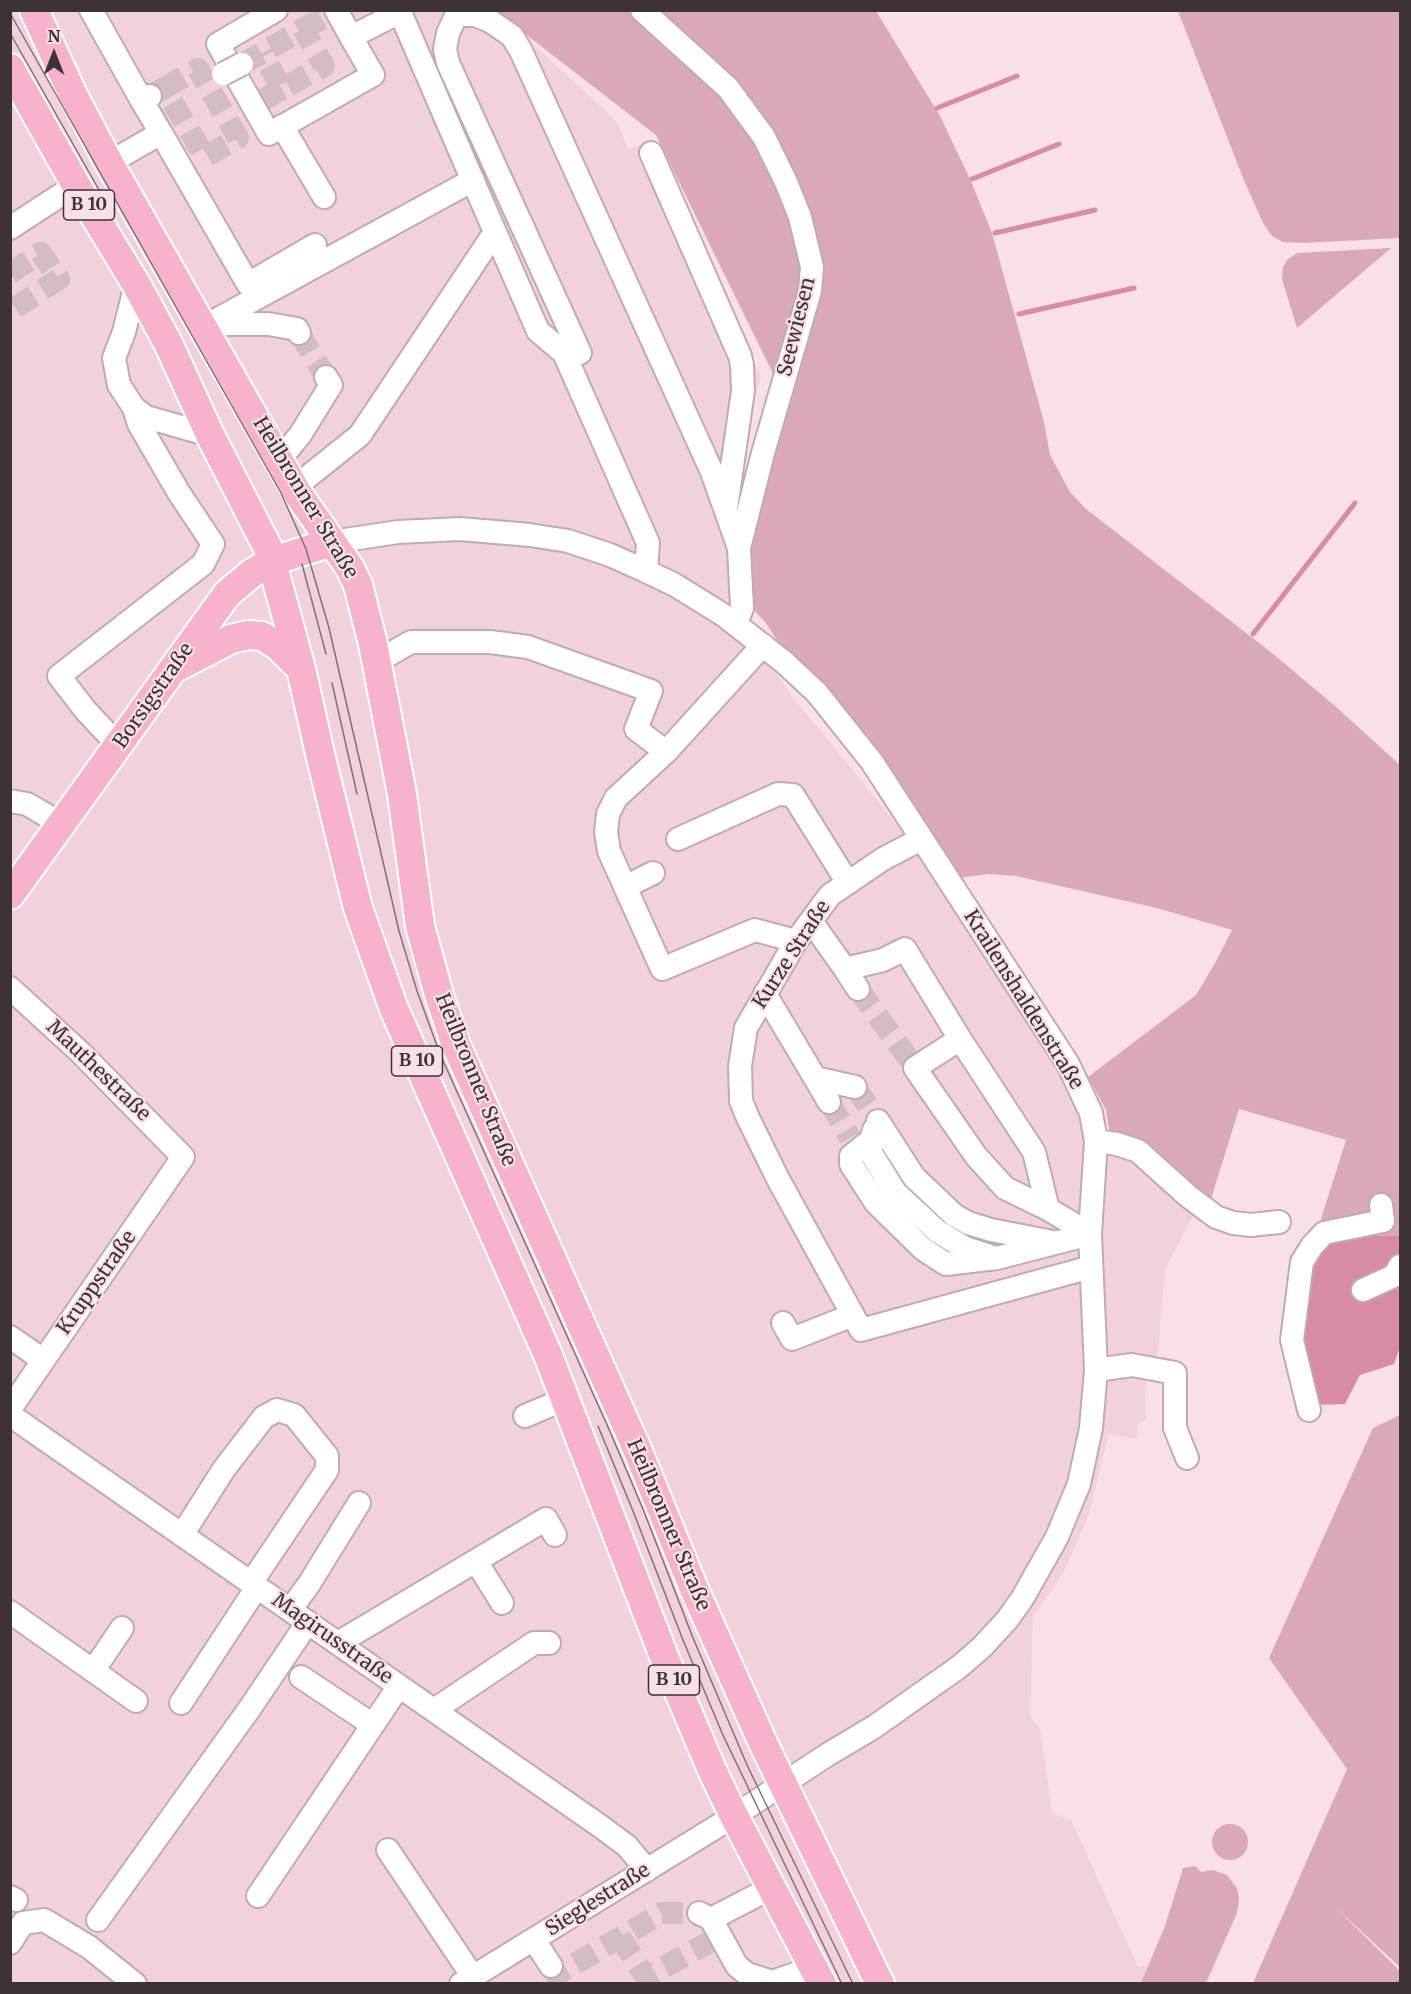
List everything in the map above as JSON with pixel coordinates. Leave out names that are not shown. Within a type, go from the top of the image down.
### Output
[{"type":"main road","name":"Heilbronner Straße","points":[[34,10],[73,95],[109,162],[206,324],[295,487],[350,568],[358,585],[404,804],[420,926],[456,1045],[637,1449],[698,1599],[782,1784],[880,1983]]},
{"type":"main road","name":"B 10","points":[[10,68],[168,343],[210,435],[273,561],[302,669],[321,758],[358,908],[394,1009],[548,1355],[665,1659],[734,1816],[818,1976]]},
{"type":"main road","name":"Borsigstraße","points":[[10,895],[227,594],[252,573],[273,561],[332,542]]},
{"type":"main road","points":[[172,670],[216,645],[248,635],[262,636],[278,646],[302,669]]},
{"type":"street","points":[[91,10],[146,98],[161,134],[248,284],[315,245]]},
{"type":"street","points":[[276,10],[218,44],[269,134],[373,75],[351,37],[332,13]]},
{"type":"street","name":"Seewiesen","points":[[642,10],[728,88],[764,137],[800,217],[812,267],[810,291],[755,483],[740,548],[742,608],[736,624]]},
{"type":"street","points":[[351,37],[400,12],[538,331],[564,353],[648,543],[646,571]]},
{"type":"street","points":[[580,353],[448,63],[445,49],[448,33],[455,18],[460,15],[475,15],[490,21],[512,36],[521,51],[712,472],[740,548]]},
{"type":"street","points":[[282,126],[324,197]]},
{"type":"street","points":[[109,162],[161,134]]},
{"type":"street","points":[[651,153],[742,365],[743,391],[726,512]]},
{"type":"street","points":[[206,324],[473,180]]},
{"type":"street","points":[[10,228],[76,185]]},
{"type":"street","points":[[295,487],[360,435],[495,232]]},
{"type":"street","points":[[119,746],[90,716],[60,676],[203,564],[213,544],[179,493],[139,424],[134,408],[119,385],[114,358],[136,284]]},
{"type":"street","points":[[206,324],[268,324],[297,328],[299,333]]},
{"type":"street","points":[[280,459],[300,435],[331,385],[326,376]]},
{"type":"street","points":[[134,408],[146,417],[210,435]]},
{"type":"street","name":"Krailenshaldenstraße","points":[[332,542],[419,530],[496,531],[568,541],[610,555],[685,590],[736,624],[817,693],[872,762],[1068,1064],[1091,1113],[1096,1141],[1090,1234],[1096,1370],[1091,1428],[1074,1499],[1057,1537],[1007,1620],[982,1647],[947,1676],[874,1727],[782,1784]]},
{"type":"street","points":[[376,662],[411,642],[490,642],[528,647],[651,691],[636,729],[666,752]]},
{"type":"street","points":[[763,645],[666,752],[616,798],[608,814],[606,832],[609,851],[662,969],[755,930],[796,942]]},
{"type":"street","points":[[678,839],[778,794],[793,795],[848,882]]},
{"type":"street","points":[[10,801],[27,804],[61,824]]},
{"type":"street","name":"Kurze Straße","points":[[857,1322],[778,1179],[748,1118],[741,1101],[740,1066],[746,1028],[796,942],[830,895],[883,859],[921,839]]},
{"type":"street","points":[[625,887],[653,873]]},
{"type":"street","points":[[811,921],[858,989]]},
{"type":"street","points":[[845,969],[883,960],[905,949],[960,1039],[1034,1152],[1048,1209]]},
{"type":"street","name":"Mauthestraße","points":[[10,988],[89,1060],[183,1157]]},
{"type":"street","points":[[765,994],[836,1089]]},
{"type":"street","points":[[960,1039],[913,1065],[976,1156],[1005,1188],[1048,1209],[1090,1234]]},
{"type":"street","points":[[1058,1243],[991,1230],[968,1223],[954,1215],[865,1136],[851,1156],[851,1164],[876,1203],[923,1249],[946,1264],[997,1258],[1058,1243],[1090,1234]]},
{"type":"street","points":[[1096,1141],[1117,1144],[1138,1151],[1188,1196],[1216,1217],[1233,1223],[1251,1225],[1279,1222]]},
{"type":"street","name":"Kruppstraße","points":[[10,1409],[183,1157]]},
{"type":"street","points":[[1309,1410],[1292,1340],[1307,1282],[1302,1262],[1324,1233],[1383,1221],[1381,1205]]},
{"type":"street","points":[[1363,1290],[1394,1276],[1401,1266]]},
{"type":"street","points":[[783,1323],[792,1339],[1091,1267]]},
{"type":"street","points":[[10,1337],[44,1360]]},
{"type":"street","points":[[1096,1370],[1132,1365],[1175,1373],[1175,1428],[1187,1458]]},
{"type":"street","points":[[525,1416],[565,1399]]},
{"type":"street","points":[[181,1703],[327,1470],[327,1456],[294,1415],[277,1410],[264,1417],[224,1468],[182,1535]]},
{"type":"street","name":"Magirusstraße","points":[[10,1415],[627,1846],[647,1870]]},
{"type":"street","points":[[98,1920],[250,1708],[299,1616],[309,1584],[359,1503]]},
{"type":"street","points":[[338,1643],[546,1519],[555,1535]]},
{"type":"street","points":[[476,1561],[502,1603]]},
{"type":"street","points":[[10,1612],[136,1701]]},
{"type":"street","points":[[93,1671],[122,1628]]},
{"type":"street","points":[[434,1710],[534,1643],[549,1643]]},
{"type":"street","points":[[301,1677],[373,1725]]},
{"type":"street","points":[[258,1896],[399,1686]]},
{"type":"street","name":"Sieglestraße","points":[[467,1980],[734,1816],[782,1784]]},
{"type":"street","points":[[388,1850],[467,1980]]},
{"type":"street","points":[[771,1888],[705,1916],[716,1942],[747,1974],[772,1982],[818,1976]]},
{"type":"street","points":[[10,1943],[24,1923],[44,1920],[89,1947],[135,1983]]},
{"type":"street","points":[[534,1940],[551,1966]]},
{"type":"shaded area","points":[[11,11],[481,11],[542,52],[616,121],[629,150],[651,140],[761,378],[745,425],[735,522],[738,585],[726,601],[791,695],[939,876],[1085,1117],[1196,1210],[1165,1269],[1158,1354],[1150,1363],[1145,1388],[1146,1420],[1138,1423],[1137,1439],[1109,1434],[1089,1514],[1064,1571],[1033,1617],[1030,1716],[1040,1729],[1052,1813],[1071,1820],[1138,1967],[1149,1965],[1141,1984],[11,1984]]},
{"type":"shaded area","points":[[491,11],[876,11],[940,116],[970,179],[992,233],[1044,422],[1050,455],[1070,492],[1086,509],[1272,653],[1400,765],[1400,1236],[1327,1235],[1320,1222],[1346,1140],[1239,1109],[1205,1218],[1112,1147],[1106,1110],[1088,1077],[1196,995],[1232,930],[1157,908],[1016,876],[989,874],[958,878],[788,658],[766,623],[753,609],[750,548],[781,390],[656,135],[524,33]]},
{"type":"shaded area","points":[[1178,11],[1400,11],[1400,238],[1303,243],[1283,242],[1272,236],[1263,223],[1243,178]]},
{"type":"shaded area","points":[[1391,248],[1297,328],[1282,279],[1283,267],[1288,259],[1298,253]]},
{"type":"shaded area","points":[[1327,1235],[1400,1236],[1400,1347],[1394,1364],[1360,1375],[1345,1404],[1313,1405],[1297,1340],[1308,1263]]},
{"type":"shaded area","points":[[1400,1415],[1400,1967],[1335,1907],[1400,1971],[1400,1983],[1253,1983],[1347,1769],[1269,1658],[1373,1428]]},
{"type":"shaded area","points":[[1230,1824],[1242,1830],[1248,1842],[1242,1854],[1230,1860],[1218,1854],[1212,1842],[1218,1830]]},
{"type":"shaded area","points":[[1195,1866],[1201,1872],[1213,1870],[1227,1875],[1237,1888],[1239,1899],[1237,1913],[1206,1983],[1141,1983],[1165,1926],[1183,1868]]},
{"type":"waterway","points":[[937,108],[1017,76]]},
{"type":"waterway","points":[[972,179],[1059,144]]},
{"type":"waterway","points":[[995,233],[1095,210]]},
{"type":"waterway","points":[[1019,314],[1134,288]]},
{"type":"waterway","points":[[1253,634],[1355,503]]},
{"type":"tunnel","points":[[303,29],[322,19]]},
{"type":"tunnel","points":[[242,64],[303,29],[324,66],[282,89],[262,53]]},
{"type":"tunnel","points":[[150,96],[164,88],[205,157],[238,138],[198,69],[164,88]]},
{"type":"tunnel","points":[[263,100],[282,89]]},
{"type":"tunnel","points":[[10,273],[41,253],[59,279],[10,311]]},
{"type":"tunnel","points":[[299,333],[326,377]]},
{"type":"tunnel","points":[[858,989],[911,1062]]},
{"type":"tunnel","points":[[855,1087],[878,1121]]},
{"type":"tunnel","points":[[829,1102],[850,1138]]},
{"type":"tunnel","points":[[551,1966],[556,1975],[662,1913],[699,1913]]},
{"type":"tunnel","points":[[620,1937],[643,1973],[651,1974],[710,1942]]},
{"type":"tram line","points":[[10,13],[281,493],[306,549],[329,628],[399,931],[417,991],[440,1054],[608,1427],[747,1765],[853,1984]]},
{"type":"tram line","points":[[10,33],[99,190]]},
{"type":"tram line","points":[[302,564],[326,654]]},
{"type":"tram line","points":[[332,683],[357,794]]},
{"type":"tram line","points":[[598,1426],[722,1733],[842,1984]]}]
